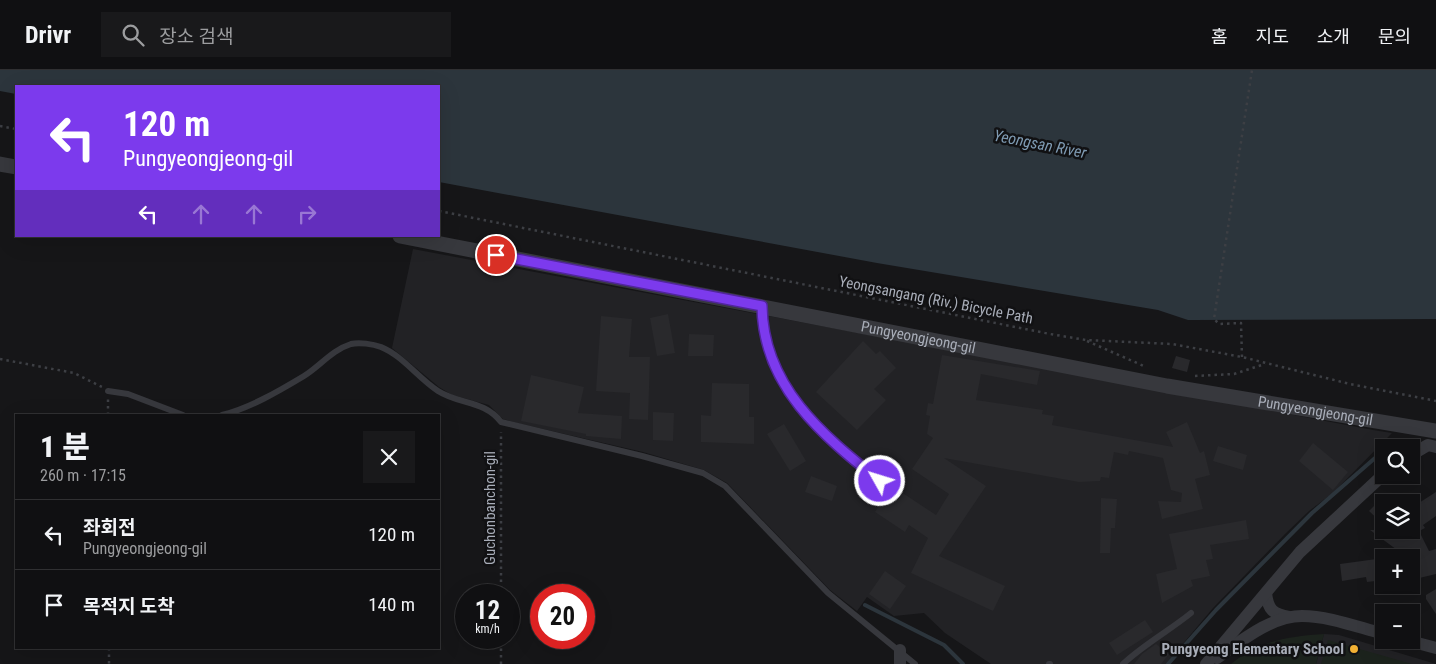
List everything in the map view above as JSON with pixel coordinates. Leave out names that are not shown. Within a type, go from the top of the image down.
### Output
[{"type":"street","points":[[0,164],[15,167]]},
{"type":"street","name":"Pungyeongjeong-gil","points":[[405,237],[1167,386],[1436,431]]},
{"type":"street","points":[[1420,449],[1428,445],[1436,447]]},
{"type":"street","points":[[1208,664],[1300,552],[1375,482]]},
{"type":"street","points":[[1266,593],[1268,607],[1276,615],[1292,618]]},
{"type":"street","points":[[1208,664],[1273,622],[1300,616],[1323,618],[1375,632]]},
{"type":"street","points":[[1420,644],[1436,648]]},
{"type":"street","points":[[900,650],[900,664]]},
{"type":"lane","points":[[762,306],[765,340],[778,371],[794,400],[830,441],[880,481]]},
{"type":"lane","points":[[224,414],[264,398],[304,376],[340,348],[353,344],[378,346],[390,352],[436,390],[451,398],[487,408],[501,422],[642,456],[710,478],[725,486],[828,593],[915,664]]},
{"type":"lane","points":[[108,391],[128,394],[180,414]]},
{"type":"lane","points":[[1123,664],[1140,648],[1169,631],[1191,613]]},
{"type":"path","points":[[1242,357],[1241,323],[1219,324],[1214,319],[1252,70]]},
{"type":"path","points":[[0,126],[15,129]]},
{"type":"path","name":"Yeongsangang (Riv.) Bicycle Path","points":[[440,211],[936,312],[1086,340],[1172,344],[1242,357],[1350,384],[1436,401]]},
{"type":"path","points":[[1086,340],[1148,368]]},
{"type":"path","points":[[0,359],[74,373],[108,391],[108,414]]},
{"type":"path","points":[[1191,376],[1234,374],[1267,364]]},
{"type":"path","name":"Guchonbanchon-gil","points":[[501,422],[501,584]]},
{"type":"path","points":[[108,649],[109,664]]},
{"type":"path","points":[[501,649],[501,664]]},
{"type":"shaded area","points":[[413,249],[1392,433],[1386,439],[1375,439],[1375,450],[1333,493],[1309,511],[1285,534],[1213,608],[1166,664],[991,664],[945,633],[924,613],[894,616],[867,597],[857,611],[830,590],[727,483],[704,470],[643,452],[503,419],[489,405],[452,395],[439,387],[392,348]]},
{"type":"shaded area","name":"Pungyeong Elementary School","points":[[1324,634],[1339,635],[1375,646],[1375,649],[1386,649],[1436,664],[1316,664]]},
{"type":"shaded area","points":[[1324,634],[1316,664],[1231,664],[1252,650],[1275,641],[1299,636]]},
{"type":"shaded area","points":[[1328,640],[1412,664],[1321,664]]},
{"type":"water","name":"Yeongsan River","points":[[0,70],[1436,70],[1436,319],[1188,320],[1158,310],[877,263],[440,182],[440,85],[15,85],[15,94],[0,91]]},
{"type":"building","points":[[668,314],[675,353],[657,356],[650,318]]},
{"type":"building","points":[[601,316],[632,319],[629,357],[650,357],[648,420],[629,419],[630,393],[596,391]]},
{"type":"building","points":[[689,334],[714,335],[713,356],[688,356]]},
{"type":"building","points":[[863,341],[876,354],[880,351],[896,368],[874,389],[886,400],[857,430],[816,392]]},
{"type":"building","points":[[942,355],[1040,371],[1037,385],[981,374],[976,400],[1043,410],[1042,414],[1054,416],[1052,425],[1173,447],[1166,432],[1187,422],[1200,453],[1204,451],[1210,475],[1195,479],[1203,509],[1162,519],[1158,501],[1181,502],[1182,493],[1171,490],[1163,458],[1129,451],[1128,455],[1114,452],[1109,478],[1101,477],[1100,481],[1079,482],[944,458],[986,486],[939,556],[1005,586],[993,611],[911,573],[928,538],[909,525],[905,532],[875,512],[892,486],[936,515],[949,494],[912,469],[933,438],[927,434],[930,416],[926,415],[928,403],[933,404]]},
{"type":"building","points":[[1176,356],[1190,360],[1187,372],[1172,368]]},
{"type":"building","points":[[531,375],[584,387],[578,413],[622,416],[621,439],[586,436],[586,434],[521,421]]},
{"type":"building","points":[[712,383],[749,384],[749,417],[754,417],[754,444],[701,442],[701,415],[711,416]]},
{"type":"building","points":[[653,412],[674,413],[673,441],[653,440]]},
{"type":"building","points":[[784,424],[806,461],[790,471],[767,434]]},
{"type":"building","points":[[1313,443],[1348,472],[1333,490],[1299,461]]},
{"type":"building","points":[[1218,446],[1247,455],[1243,470],[1213,461]]},
{"type":"building","points":[[811,476],[837,486],[832,501],[805,492]]},
{"type":"building","points":[[1436,492],[1436,516],[1423,525],[1425,528],[1420,530],[1420,502]]},
{"type":"building","points":[[1101,498],[1117,499],[1115,528],[1111,528],[1110,553],[1100,553]]},
{"type":"building","points":[[1375,505],[1375,517],[1369,511]]},
{"type":"building","points":[[1246,520],[1249,539],[1210,545],[1213,559],[1206,560],[1210,576],[1191,580],[1193,586],[1162,603],[1156,574],[1177,569],[1169,534]]},
{"type":"building","points":[[1420,533],[1429,551],[1436,549],[1436,574],[1420,578],[1420,549],[1396,549],[1382,539],[1420,539]]},
{"type":"building","points":[[1375,559],[1375,581],[1367,582],[1366,577],[1342,581],[1340,564]]},
{"type":"building","points":[[885,571],[906,586],[890,609],[869,594]]},
{"type":"building","points":[[1436,589],[1436,614],[1426,599],[1426,595]]},
{"type":"building","points":[[1145,620],[1153,632],[1117,655],[1109,643]]},
{"type":"building","points":[[1156,644],[1169,654],[1161,664],[1134,664],[1142,654]]},
{"type":"waterway","points":[[1168,664],[1216,610],[1312,513],[1375,458]]},
{"type":"waterway","points":[[865,605],[944,645],[963,664]]},
{"type":"place","name":"Pungyeong Elementary School","points":[[1354,649]]},
{"type":"route","points":[[496,255],[762,306],[765,340],[778,371],[794,400],[830,441],[880,481]]}]
